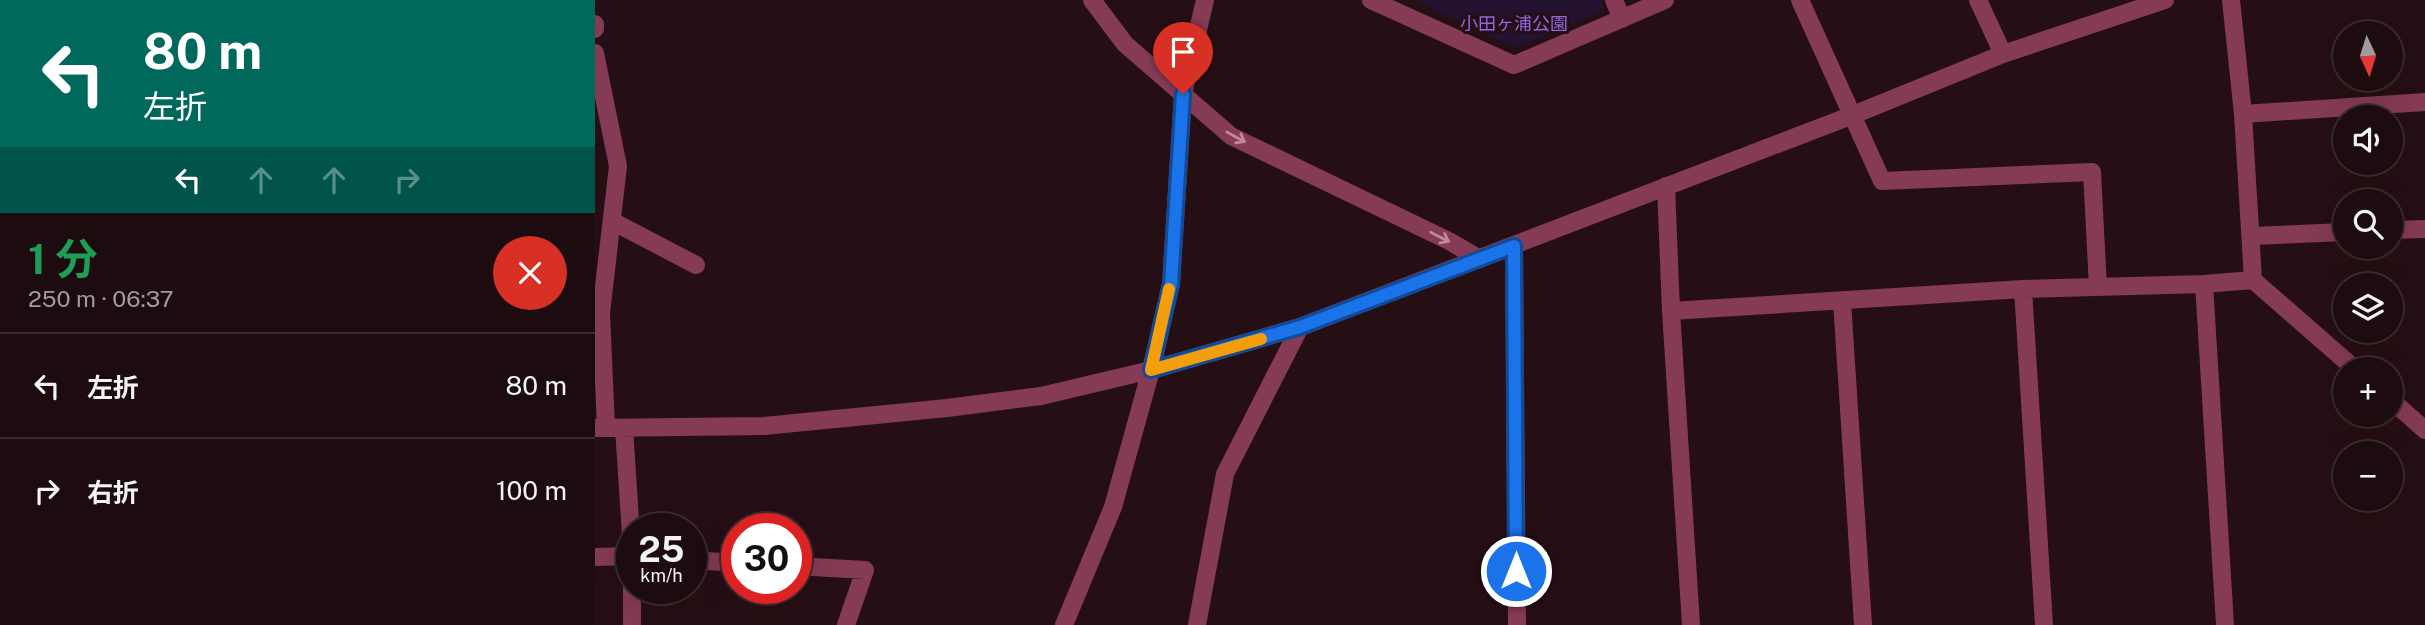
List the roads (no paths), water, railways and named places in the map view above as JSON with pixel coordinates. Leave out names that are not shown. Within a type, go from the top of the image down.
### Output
[{"type":"street","points":[[1092,0],[1125,44],[1231,136],[1449,241],[1480,259]]},
{"type":"street","points":[[1063,625],[1113,507],[1151,370],[1171,284],[1183,94],[1205,0]]},
{"type":"street","points":[[1371,0],[1392,4],[1514,65],[1665,0]]},
{"type":"street","points":[[1614,0],[1622,19]]},
{"type":"street","points":[[1800,0],[1882,181],[2092,172],[2098,287]]},
{"type":"street","points":[[1978,0],[2003,54]]},
{"type":"street","points":[[595,53],[618,166],[601,313],[600,428],[764,425],[947,408],[1041,396],[1151,370],[1300,327],[1853,116],[2003,54],[2165,0]]},
{"type":"street","points":[[2231,0],[2243,114],[2253,280]]},
{"type":"street","points":[[2243,114],[2425,102]]},
{"type":"street","points":[[1665,186],[1692,625]]},
{"type":"street","points":[[612,221],[696,265]]},
{"type":"street","points":[[2403,230],[2425,229]]},
{"type":"street","points":[[2251,236],[2333,233]]},
{"type":"street","points":[[1514,246],[1517,625]]},
{"type":"street","points":[[1671,311],[2022,289],[2253,280],[2341,357]]},
{"type":"street","points":[[2204,284],[2225,625]]},
{"type":"street","points":[[2022,289],[2044,625]]},
{"type":"street","points":[[1842,301],[1863,625]]},
{"type":"street","points":[[1197,625],[1225,474],[1300,327]]},
{"type":"street","points":[[2403,411],[2425,430]]},
{"type":"street","points":[[624,428],[630,513]]},
{"type":"street","points":[[595,557],[616,556]]},
{"type":"street","points":[[812,567],[865,570],[846,625]]},
{"type":"street","points":[[632,604],[632,625]]},
{"type":"park label","name":"小田ヶ浦公園","points":[[1514,23]]}]
